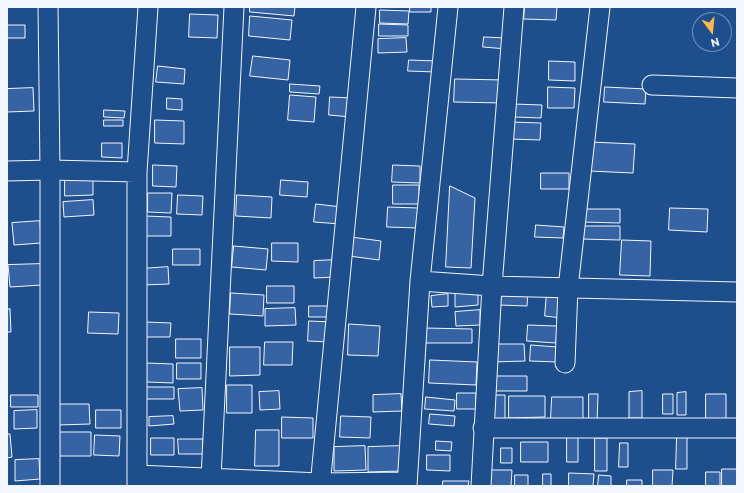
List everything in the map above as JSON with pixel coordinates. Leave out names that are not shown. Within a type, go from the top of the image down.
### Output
[{"type":"street","points":[[48,7],[50,170],[50,486]]},
{"type":"street","points":[[148,7],[137,172],[137,480],[211,478],[248,483],[320,484],[407,484],[420,281],[448,7]]},
{"type":"street","points":[[211,478],[234,7]]},
{"type":"street","points":[[320,484],[366,7]]},
{"type":"street","points":[[481,486],[492,286],[514,7]]},
{"type":"street","points":[[566,363],[568,288],[600,7]]},
{"type":"street","points":[[652,85],[737,88]]},
{"type":"street","points":[[7,171],[50,170],[137,172]]},
{"type":"street","points":[[420,281],[492,286],[737,292]]},
{"type":"street","points":[[483,428],[737,428]]},
{"type":"building","points":[[250,7],[295,7],[294,16],[250,12]]},
{"type":"building","points":[[410,7],[431,7],[431,12],[410,12]]},
{"type":"building","points":[[525,7],[557,7],[556,20],[524,19]]},
{"type":"building","points":[[380,10],[409,11],[408,24],[380,23]]},
{"type":"building","points":[[190,14],[218,15],[217,38],[189,37]]},
{"type":"building","points":[[250,16],[292,20],[290,40],[249,36]]},
{"type":"building","points":[[379,24],[408,25],[408,36],[379,36]]},
{"type":"building","points":[[7,25],[25,25],[25,38],[7,38]]},
{"type":"building","points":[[484,37],[507,38],[507,49],[483,47]]},
{"type":"building","points":[[406,38],[407,52],[378,53],[378,39]]},
{"type":"building","points":[[253,56],[290,60],[288,80],[250,76]]},
{"type":"building","points":[[409,60],[437,61],[436,72],[408,71]]},
{"type":"building","points":[[549,61],[575,62],[575,81],[549,80]]},
{"type":"building","points":[[158,66],[185,69],[184,84],[156,82]]},
{"type":"building","points":[[455,79],[504,80],[503,103],[454,102]]},
{"type":"building","points":[[290,84],[320,86],[319,94],[290,92]]},
{"type":"building","points":[[548,87],[575,88],[574,108],[548,108]]},
{"type":"building","points":[[605,87],[646,89],[645,104],[604,102]]},
{"type":"building","points":[[33,88],[34,111],[7,112],[7,89]]},
{"type":"building","points":[[290,95],[316,97],[314,122],[288,120]]},
{"type":"building","points":[[330,97],[352,98],[351,117],[329,115]]},
{"type":"building","points":[[167,98],[182,99],[182,110],[167,109]]},
{"type":"building","points":[[514,104],[542,105],[541,118],[514,117]]},
{"type":"building","points":[[104,110],[125,111],[124,118],[104,117]]},
{"type":"building","points":[[104,120],[123,120],[123,126],[104,126]]},
{"type":"building","points":[[155,120],[184,121],[184,144],[155,143]]},
{"type":"building","points":[[511,122],[541,123],[540,140],[511,139]]},
{"type":"building","points":[[590,142],[635,144],[633,173],[589,171]]},
{"type":"building","points":[[102,143],[122,143],[122,158],[102,157]]},
{"type":"building","points":[[153,165],[177,166],[176,187],[153,186]]},
{"type":"building","points":[[393,165],[420,166],[420,183],[392,182]]},
{"type":"building","points":[[541,173],[569,173],[569,189],[541,189]]},
{"type":"building","points":[[65,178],[93,178],[93,195],[65,196]]},
{"type":"building","points":[[281,180],[308,182],[307,197],[280,195]]},
{"type":"building","points":[[393,185],[419,185],[419,204],[393,204]]},
{"type":"building","points":[[450,186],[475,198],[471,268],[446,267]]},
{"type":"building","points":[[148,193],[172,193],[171,213],[148,212]]},
{"type":"building","points":[[178,195],[203,196],[202,215],[177,214]]},
{"type":"building","points":[[237,195],[272,197],[271,218],[236,216]]},
{"type":"building","points":[[93,200],[94,215],[64,217],[63,202]]},
{"type":"building","points":[[316,204],[342,207],[340,224],[314,222]]},
{"type":"building","points":[[388,207],[419,208],[418,228],[387,227]]},
{"type":"building","points":[[670,208],[708,209],[707,232],[669,230]]},
{"type":"building","points":[[583,209],[620,209],[620,223],[583,222]]},
{"type":"building","points":[[145,216],[171,217],[171,236],[144,236]]},
{"type":"building","points":[[40,221],[41,243],[14,245],[12,223]]},
{"type":"building","points":[[536,225],[564,227],[563,238],[535,237]]},
{"type":"building","points":[[581,226],[620,226],[620,240],[581,239]]},
{"type":"building","points":[[351,237],[381,241],[379,260],[349,256]]},
{"type":"building","points":[[622,240],[651,241],[650,276],[620,275]]},
{"type":"building","points":[[272,243],[298,243],[298,262],[272,261]]},
{"type":"building","points":[[234,246],[268,249],[266,270],[232,267]]},
{"type":"building","points":[[173,249],[200,249],[200,265],[173,265]]},
{"type":"building","points":[[336,260],[336,277],[314,278],[314,261]]},
{"type":"building","points":[[41,264],[42,285],[10,287],[8,265]]},
{"type":"building","points":[[168,267],[169,284],[142,285],[141,269]]},
{"type":"building","points":[[267,286],[294,286],[294,303],[267,303]]},
{"type":"building","points":[[500,291],[528,292],[527,306],[499,305]]},
{"type":"building","points":[[478,292],[478,305],[455,307],[455,294]]},
{"type":"building","points":[[547,292],[563,294],[561,318],[545,316]]},
{"type":"building","points":[[231,293],[264,295],[263,316],[230,314]]},
{"type":"building","points":[[448,294],[448,306],[432,307],[431,296]]},
{"type":"building","points":[[309,306],[334,306],[333,317],[309,317]]},
{"type":"building","points":[[295,308],[296,325],[265,326],[265,309]]},
{"type":"building","points":[[10,309],[11,332],[7,332],[7,310]]},
{"type":"building","points":[[480,310],[480,325],[456,326],[455,312]]},
{"type":"building","points":[[89,312],[119,313],[118,334],[88,333]]},
{"type":"building","points":[[309,321],[331,322],[330,342],[308,341]]},
{"type":"building","points":[[146,322],[171,323],[170,337],[145,337]]},
{"type":"building","points":[[349,324],[380,326],[378,356],[348,355]]},
{"type":"building","points":[[528,325],[557,326],[556,343],[527,341]]},
{"type":"building","points":[[424,328],[472,329],[472,343],[424,343]]},
{"type":"building","points":[[176,339],[201,339],[201,358],[176,358]]},
{"type":"building","points":[[265,342],[293,342],[292,365],[264,365]]},
{"type":"building","points":[[493,344],[524,344],[525,361],[493,362]]},
{"type":"building","points":[[531,345],[557,347],[557,362],[530,361]]},
{"type":"building","points":[[230,347],[260,347],[260,375],[230,376]]},
{"type":"building","points":[[430,360],[477,362],[476,385],[429,383]]},
{"type":"building","points":[[147,363],[173,364],[173,383],[147,382]]},
{"type":"building","points":[[177,363],[201,363],[201,379],[177,379]]},
{"type":"building","points":[[495,376],[527,376],[527,391],[495,391]]},
{"type":"building","points":[[227,385],[252,385],[252,413],[227,413]]},
{"type":"building","points":[[147,387],[174,387],[174,399],[147,399]]},
{"type":"building","points":[[202,388],[203,410],[180,411],[178,389]]},
{"type":"building","points":[[279,391],[280,409],[260,410],[259,392]]},
{"type":"building","points":[[642,391],[642,418],[629,418],[629,392]]},
{"type":"building","points":[[686,392],[686,415],[677,415],[677,393]]},
{"type":"building","points":[[457,393],[476,393],[476,409],[457,409]]},
{"type":"building","points":[[401,394],[402,411],[373,412],[373,395]]},
{"type":"building","points":[[589,394],[598,394],[597,423],[589,423]]},
{"type":"building","points":[[663,394],[673,394],[673,414],[663,414]]},
{"type":"building","points":[[706,394],[726,394],[726,419],[706,419]]},
{"type":"building","points":[[11,395],[38,395],[38,407],[11,407]]},
{"type":"building","points":[[493,395],[505,395],[505,419],[493,419]]},
{"type":"building","points":[[509,396],[545,396],[545,417],[509,418]]},
{"type":"building","points":[[426,397],[455,400],[454,411],[425,409]]},
{"type":"building","points":[[552,397],[583,397],[583,419],[551,419]]},
{"type":"building","points":[[58,404],[89,404],[90,424],[58,425]]},
{"type":"building","points":[[37,410],[37,428],[14,429],[14,411]]},
{"type":"building","points":[[96,410],[121,410],[121,428],[96,428]]},
{"type":"building","points":[[430,414],[455,416],[454,426],[429,424]]},
{"type":"building","points":[[173,416],[174,424],[149,426],[149,417]]},
{"type":"building","points":[[341,416],[371,417],[370,438],[340,437]]},
{"type":"building","points":[[282,417],[313,418],[313,438],[282,438]]},
{"type":"building","points":[[256,430],[279,430],[279,466],[255,466]]},
{"type":"building","points":[[60,432],[91,432],[91,456],[60,456]]},
{"type":"building","points":[[7,434],[10,434],[12,457],[7,458]]},
{"type":"building","points":[[567,434],[578,434],[578,462],[567,462]]},
{"type":"building","points":[[95,435],[120,436],[119,456],[94,455]]},
{"type":"building","points":[[677,437],[687,437],[687,469],[676,469]]},
{"type":"building","points":[[151,438],[174,438],[174,455],[151,455]]},
{"type":"building","points":[[595,438],[607,438],[607,471],[595,471]]},
{"type":"building","points":[[178,439],[203,439],[203,454],[179,454]]},
{"type":"building","points":[[436,441],[452,442],[451,451],[436,450]]},
{"type":"building","points":[[521,442],[548,442],[548,462],[521,462]]},
{"type":"building","points":[[620,443],[628,443],[628,467],[619,467]]},
{"type":"building","points":[[365,446],[366,470],[334,471],[334,447]]},
{"type":"building","points":[[401,446],[401,471],[368,472],[368,447]]},
{"type":"building","points":[[501,448],[512,448],[512,463],[501,463]]},
{"type":"building","points":[[427,455],[450,455],[450,471],[427,470]]},
{"type":"building","points":[[39,459],[40,479],[15,481],[15,460]]},
{"type":"building","points":[[722,469],[737,469],[737,486],[722,486]]},
{"type":"building","points":[[490,470],[512,470],[511,486],[490,486]]},
{"type":"building","points":[[653,470],[673,470],[672,486],[653,486]]},
{"type":"building","points":[[706,472],[720,472],[720,486],[706,486]]},
{"type":"building","points":[[569,473],[594,474],[593,486],[569,486]]},
{"type":"building","points":[[543,474],[551,474],[551,486],[543,486]]},
{"type":"building","points":[[515,475],[528,475],[528,486],[515,486]]},
{"type":"building","points":[[599,475],[611,476],[611,486],[598,486]]},
{"type":"building","points":[[627,480],[642,480],[642,486],[627,486]]},
{"type":"building","points":[[443,481],[469,481],[468,486],[443,486]]}]
